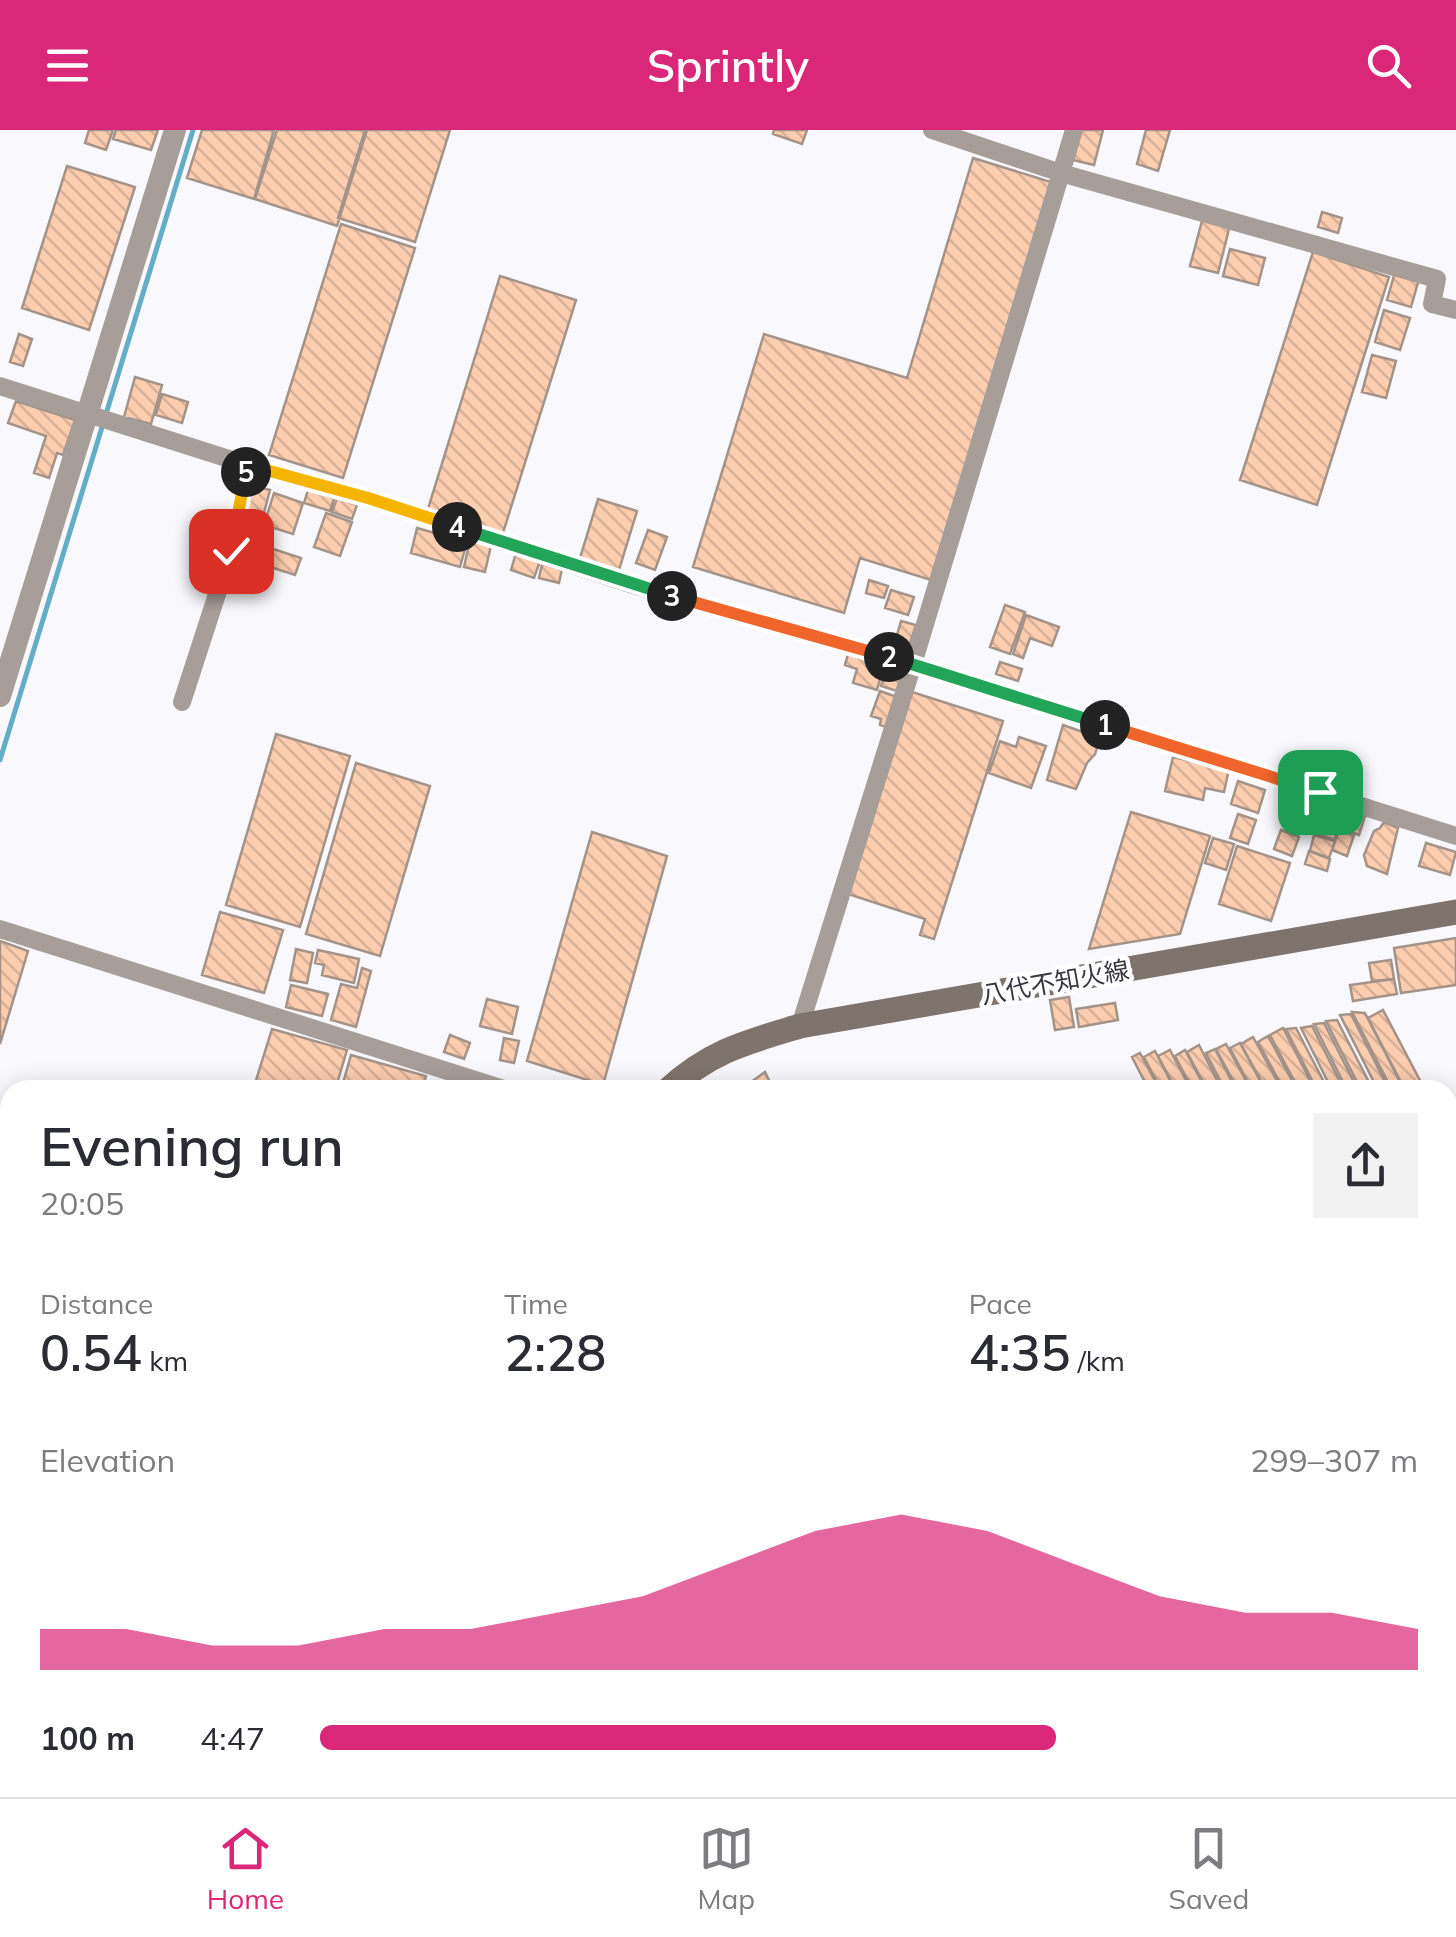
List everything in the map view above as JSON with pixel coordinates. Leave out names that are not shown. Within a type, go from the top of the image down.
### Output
[{"type":"main road","name":"八代不知火線","points":[[681,1080],[707,1059],[732,1047],[800,1026],[1456,912]]},
{"type":"street","points":[[0,696],[99,417],[175,130]]},
{"type":"street","points":[[932,130],[1061,173],[1437,279],[1432,304],[1456,310]]},
{"type":"street","points":[[800,1026],[1074,130]]},
{"type":"street","points":[[0,386],[248,465],[368,498],[630,584],[913,664],[1456,836]]},
{"type":"street","points":[[182,702],[231,551],[248,465]]},
{"type":"street","points":[[0,929],[476,1080]]},
{"type":"building","points":[[89,130],[113,130],[106,150],[85,143]]},
{"type":"building","points":[[116,130],[158,130],[151,150],[113,139]]},
{"type":"building","points":[[202,130],[274,130],[254,199],[187,178]]},
{"type":"building","points":[[277,130],[367,130],[337,226],[255,199]]},
{"type":"building","points":[[365,130],[450,130],[415,242],[338,218]]},
{"type":"building","points":[[774,130],[807,130],[802,144],[773,134]]},
{"type":"building","points":[[1081,130],[1103,130],[1094,165],[1073,160]]},
{"type":"building","points":[[1146,130],[1170,130],[1158,171],[1137,164]]},
{"type":"building","points":[[973,158],[1051,182],[931,580],[860,558],[844,613],[693,567],[764,334],[907,378]]},
{"type":"building","points":[[67,166],[135,187],[89,330],[22,308]]},
{"type":"building","points":[[1322,212],[1342,218],[1338,233],[1318,227]]},
{"type":"building","points":[[1203,217],[1230,225],[1218,273],[1190,266]]},
{"type":"building","points":[[341,224],[415,248],[343,478],[269,455]]},
{"type":"building","points":[[1230,249],[1265,258],[1258,285],[1223,276]]},
{"type":"building","points":[[1313,252],[1389,277],[1317,505],[1240,480]]},
{"type":"building","points":[[1395,272],[1419,279],[1411,307],[1387,300]]},
{"type":"building","points":[[500,276],[576,300],[502,536],[427,512]]},
{"type":"building","points":[[1384,310],[1410,318],[1400,350],[1375,342]]},
{"type":"building","points":[[19,334],[32,339],[23,366],[10,362]]},
{"type":"building","points":[[1372,355],[1396,361],[1386,398],[1362,392]]},
{"type":"building","points":[[135,377],[162,385],[151,424],[124,417]]},
{"type":"building","points":[[162,394],[188,402],[182,423],[156,415]]},
{"type":"building","points":[[16,401],[75,420],[63,455],[57,453],[49,478],[34,473],[46,436],[8,423]]},
{"type":"building","points":[[253,486],[270,490],[258,535],[241,530]]},
{"type":"building","points":[[308,490],[334,498],[330,511],[304,503]]},
{"type":"building","points":[[274,493],[303,503],[293,534],[264,525]]},
{"type":"building","points":[[337,498],[357,505],[352,519],[332,512]]},
{"type":"building","points":[[598,499],[637,511],[619,570],[580,558]]},
{"type":"building","points":[[326,513],[352,522],[340,556],[314,547]]},
{"type":"building","points":[[417,528],[467,542],[460,567],[411,553]]},
{"type":"building","points":[[648,530],[667,537],[655,570],[636,563]]},
{"type":"building","points":[[471,536],[492,541],[485,572],[464,567]]},
{"type":"building","points":[[261,545],[301,558],[295,575],[255,562]]},
{"type":"building","points":[[516,553],[540,561],[534,578],[511,570]]},
{"type":"building","points":[[542,564],[562,569],[559,583],[539,578]]},
{"type":"building","points":[[869,580],[888,586],[884,598],[866,593]]},
{"type":"building","points":[[891,590],[914,597],[908,615],[885,608]]},
{"type":"building","points":[[1005,605],[1025,612],[1010,654],[990,647]]},
{"type":"building","points":[[1026,615],[1059,627],[1052,646],[1030,638],[1023,658],[1013,654]]},
{"type":"building","points":[[901,621],[916,625],[909,646],[895,642]]},
{"type":"building","points":[[848,654],[884,664],[877,690],[853,683],[857,669],[845,665]]},
{"type":"building","points":[[889,661],[905,666],[897,691],[881,686]]},
{"type":"building","points":[[1000,662],[1022,669],[1018,681],[996,674]]},
{"type":"building","points":[[880,691],[900,698],[889,728],[880,725],[881,719],[871,716]]},
{"type":"building","points":[[912,692],[1003,721],[934,939],[920,935],[925,919],[848,894]]},
{"type":"building","points":[[1063,725],[1100,738],[1076,789],[1047,780]]},
{"type":"building","points":[[276,734],[350,756],[300,927],[226,905]]},
{"type":"building","points":[[1019,737],[1046,746],[1031,788],[989,773],[1000,741],[1016,747]]},
{"type":"building","points":[[1173,757],[1229,769],[1224,792],[1205,788],[1203,800],[1165,791]]},
{"type":"building","points":[[356,763],[430,786],[380,956],[306,934]]},
{"type":"building","points":[[1238,781],[1265,790],[1258,813],[1231,804]]},
{"type":"building","points":[[1291,796],[1310,804],[1301,825],[1282,818]]},
{"type":"building","points":[[1323,805],[1336,809],[1330,826],[1338,828],[1335,840],[1314,833]]},
{"type":"building","points":[[1338,808],[1365,816],[1359,835],[1332,824]]},
{"type":"building","points":[[1131,812],[1210,836],[1180,934],[1089,949]]},
{"type":"building","points":[[1238,814],[1256,820],[1248,844],[1230,838]]},
{"type":"building","points":[[1384,822],[1398,828],[1387,874],[1367,866],[1364,855],[1374,831]]},
{"type":"building","points":[[1281,830],[1299,837],[1292,856],[1274,849]]},
{"type":"building","points":[[1339,830],[1354,835],[1347,856],[1332,850]]},
{"type":"building","points":[[592,832],[667,856],[604,1080],[587,1080],[527,1061]]},
{"type":"building","points":[[1314,835],[1335,841],[1329,858],[1310,851]]},
{"type":"building","points":[[1213,838],[1234,844],[1226,870],[1205,863]]},
{"type":"building","points":[[1426,843],[1456,852],[1450,875],[1419,866]]},
{"type":"building","points":[[1237,846],[1290,863],[1271,921],[1219,904]]},
{"type":"building","points":[[1309,851],[1330,859],[1327,871],[1305,864]]},
{"type":"building","points":[[220,912],[283,930],[264,993],[202,975]]},
{"type":"building","points":[[1456,938],[1456,985],[1401,993],[1394,948]]},
{"type":"building","points":[[0,941],[28,951],[0,1044]]},
{"type":"building","points":[[296,949],[313,953],[307,983],[290,980]]},
{"type":"building","points":[[318,950],[359,959],[354,983],[322,975],[324,965],[315,963]]},
{"type":"building","points":[[1391,960],[1394,979],[1372,981],[1369,963]]},
{"type":"building","points":[[362,968],[371,971],[356,1027],[331,1020],[341,984],[357,988]]},
{"type":"building","points":[[1394,979],[1397,994],[1353,1001],[1350,985]]},
{"type":"building","points":[[291,985],[328,994],[322,1016],[286,1007]]},
{"type":"building","points":[[1069,997],[1074,1027],[1055,1030],[1050,1000]]},
{"type":"building","points":[[487,999],[518,1007],[512,1034],[480,1026]]},
{"type":"building","points":[[1115,1003],[1118,1020],[1079,1027],[1076,1009]]},
{"type":"building","points":[[1383,1010],[1420,1080],[1400,1080],[1368,1018]]},
{"type":"building","points":[[1352,1012],[1365,1013],[1399,1080],[1387,1080]]},
{"type":"building","points":[[1351,1014],[1384,1080],[1373,1080],[1340,1015]]},
{"type":"building","points":[[1337,1020],[1368,1080],[1356,1080],[1326,1021]]},
{"type":"building","points":[[1324,1023],[1353,1080],[1342,1080],[1314,1024]]},
{"type":"building","points":[[1312,1026],[1339,1080],[1327,1080],[1301,1028]]},
{"type":"building","points":[[1283,1028],[1310,1080],[1294,1080],[1270,1035]]},
{"type":"building","points":[[1296,1028],[1323,1080],[1312,1080],[1286,1029]]},
{"type":"building","points":[[272,1029],[347,1050],[338,1080],[256,1080]]},
{"type":"building","points":[[450,1035],[470,1043],[464,1059],[444,1052]]},
{"type":"building","points":[[1268,1036],[1292,1080],[1279,1080],[1258,1042]]},
{"type":"building","points":[[1253,1037],[1277,1080],[1261,1080],[1241,1044]]},
{"type":"building","points":[[504,1038],[519,1041],[514,1063],[500,1060]]},
{"type":"building","points":[[1240,1043],[1260,1080],[1247,1080],[1230,1048]]},
{"type":"building","points":[[1226,1044],[1246,1080],[1233,1080],[1216,1049]]},
{"type":"building","points":[[1199,1045],[1217,1080],[1202,1080],[1187,1052]]},
{"type":"building","points":[[1215,1049],[1231,1080],[1220,1080],[1206,1053]]},
{"type":"building","points":[[1170,1050],[1186,1080],[1171,1080],[1158,1056]]},
{"type":"building","points":[[1185,1050],[1201,1080],[1188,1080],[1175,1056]]},
{"type":"building","points":[[1155,1051],[1170,1080],[1156,1080],[1144,1057]]},
{"type":"building","points":[[1140,1053],[1155,1080],[1144,1080],[1132,1057]]},
{"type":"building","points":[[351,1055],[426,1076],[425,1080],[344,1080]]},
{"type":"waterway","points":[[106,414],[193,130]]},
{"type":"waterway","points":[[0,760],[103,424]]},
{"type":"route","points":[[231,551],[248,465],[368,498],[630,584],[913,664],[1320,792]]}]
